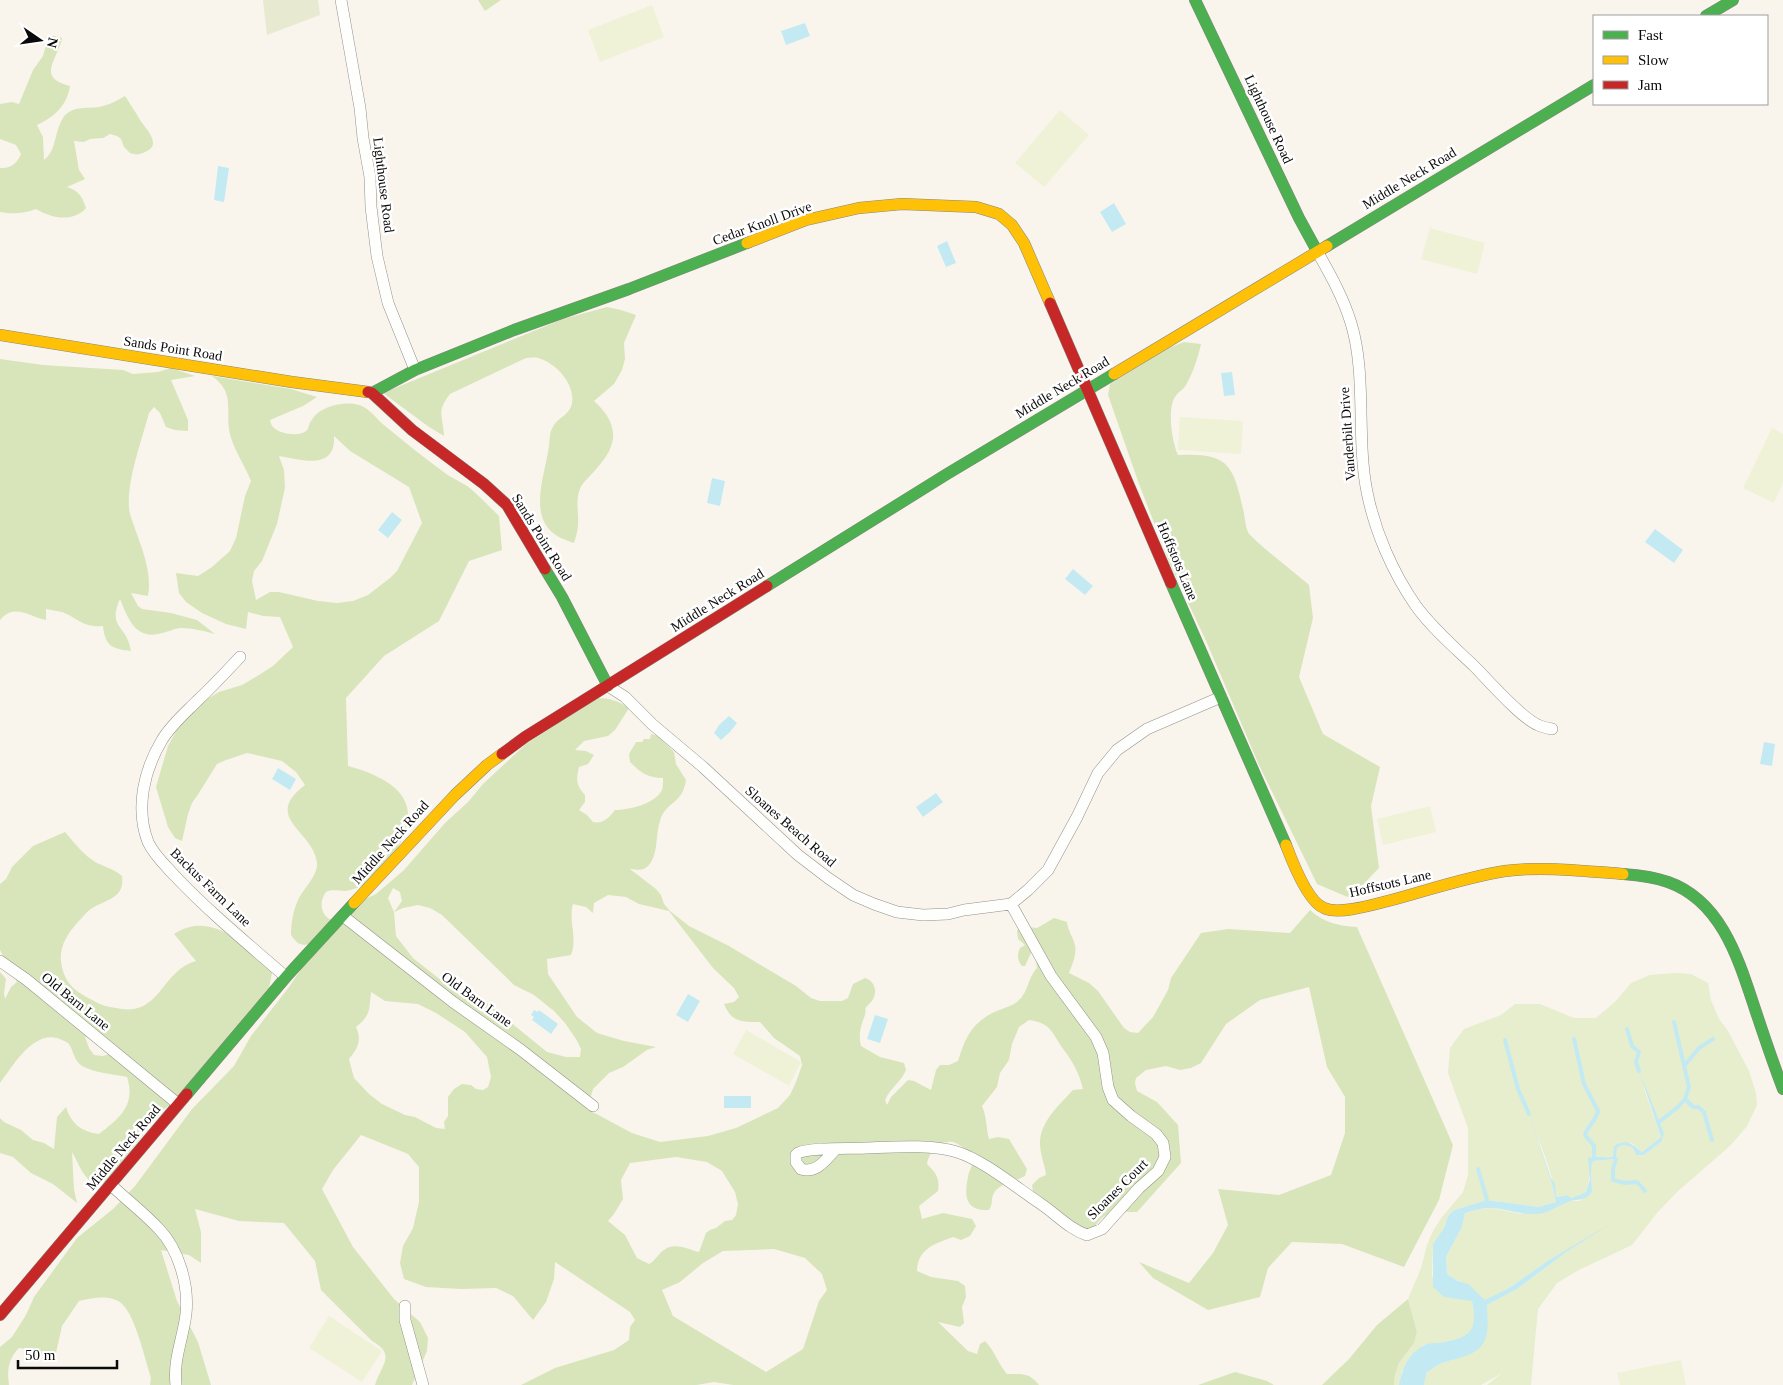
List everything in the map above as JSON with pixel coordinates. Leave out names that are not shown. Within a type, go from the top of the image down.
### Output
[{"type":"street","name":"Lighthouse Road","points":[[341,0],[370,177],[371,207],[377,256],[388,303],[415,370]]},
{"type":"street","name":"Lighthouse Road","points":[[1195,0],[1317,251]]},
{"type":"street","points":[[1708,15],[1733,0]]},
{"type":"street","name":"Middle Neck Road","points":[[0,1315],[286,977],[435,815],[487,765],[525,737],[947,474],[1593,85]]},
{"type":"street","name":"Cedar Knoll Drive","points":[[415,370],[514,330],[629,289],[806,220],[859,208],[902,204],[976,207],[999,214],[1012,225],[1024,243],[1088,389]]},
{"type":"street","name":"Vanderbilt Drive","points":[[1317,251],[1340,293],[1352,324],[1358,357],[1362,454],[1367,493],[1378,531],[1396,573],[1417,606],[1432,625],[1519,711],[1536,724],[1552,729]]},
{"type":"street","name":"Sands Point Road","points":[[0,335],[372,393],[412,430],[484,484],[507,505],[562,597],[608,686]]},
{"type":"street","points":[[372,393],[415,370]]},
{"type":"street","name":"Hoffstots Lane","points":[[1088,389],[1220,697],[1280,830],[1295,869],[1316,902],[1325,909],[1337,910],[1366,907],[1506,871],[1564,869],[1635,875],[1668,882],[1698,900],[1722,927],[1738,957],[1750,988],[1772,1063],[1783,1089]]},
{"type":"street","name":"Backus Farm Lane","points":[[240,657],[174,724],[162,739],[148,767],[142,808],[144,828],[149,844],[157,856],[189,891],[286,977]]},
{"type":"street","name":"Sloanes Beach Road","points":[[608,686],[625,697],[652,724],[703,767],[798,855],[853,895],[897,912],[923,915],[948,914],[1011,904]]},
{"type":"street","points":[[1011,904],[1048,870],[1077,817],[1098,772],[1117,750],[1147,729],[1220,697]]},
{"type":"street","name":"Sloanes Court","points":[[836,1149],[907,1147],[958,1152],[989,1169],[1053,1212],[1076,1232],[1087,1235],[1102,1229],[1139,1188],[1158,1171],[1165,1157],[1164,1143],[1156,1134],[1113,1100],[1108,1087],[1103,1052],[1096,1037],[1065,998],[1011,904]]},
{"type":"street","name":"Old Barn Lane","points":[[343,916],[453,1002],[521,1050],[593,1106]]},
{"type":"street","name":"Old Barn Lane","points":[[0,961],[27,980],[178,1104]]},
{"type":"street","points":[[111,1185],[160,1230],[174,1250],[182,1268],[187,1304],[176,1358],[176,1385]]},
{"type":"street","points":[[405,1306],[405,1320],[424,1385]]},
{"type":"green space","points":[[263,0],[318,0],[320,15],[267,35]]},
{"type":"green space","points":[[478,0],[501,0],[485,11]]},
{"type":"green space","points":[[652,5],[664,37],[600,62],[588,30]]},
{"type":"green space","points":[[53,36],[61,37],[62,39],[51,67],[51,73],[60,83],[70,86],[66,99],[59,110],[37,125],[43,137],[44,160],[51,151],[60,123],[67,114],[76,109],[106,105],[125,96],[152,137],[153,145],[145,152],[136,154],[130,153],[124,147],[121,139],[110,134],[103,138],[90,139],[84,142],[74,141],[79,170],[85,179],[67,187],[74,190],[83,200],[86,208],[81,213],[62,218],[48,215],[36,209],[18,213],[0,212],[0,168],[7,168],[13,165],[21,154],[16,145],[0,139],[0,104],[12,102],[19,104],[33,70],[43,56],[47,41]]},
{"type":"green space","points":[[1060,110],[1089,135],[1044,187],[1015,163]]},
{"type":"green space","points":[[1430,228],[1485,243],[1477,274],[1421,259]]},
{"type":"green space","points":[[607,307],[636,315],[624,343],[625,359],[622,370],[614,384],[594,401],[608,417],[612,425],[612,442],[610,450],[604,459],[580,489],[577,502],[578,529],[574,543],[550,531],[543,519],[540,499],[551,432],[554,424],[571,407],[572,399],[569,384],[559,370],[538,358],[526,358],[450,394],[443,405],[441,414],[444,436],[383,393],[563,319]]},
{"type":"green space","points":[[1184,342],[1201,344],[1189,380],[1185,387],[1176,395],[1171,409],[1171,426],[1178,455],[1207,456],[1225,464],[1236,481],[1248,532],[1309,585],[1313,618],[1299,677],[1323,734],[1380,767],[1371,806],[1379,868],[1350,898],[1317,884],[1259,765],[1207,643],[1170,564],[1139,484],[1108,395],[1110,384],[1166,349]]},
{"type":"green space","points":[[0,359],[43,365],[123,370],[133,374],[158,372],[171,368],[195,376],[171,380],[188,420],[188,431],[166,427],[160,413],[154,407],[149,413],[129,491],[129,503],[130,516],[146,562],[149,587],[148,596],[131,593],[138,606],[142,609],[171,613],[197,620],[215,634],[181,628],[153,635],[146,634],[139,631],[130,621],[120,599],[116,616],[117,622],[129,642],[131,651],[119,649],[111,645],[106,638],[103,626],[90,626],[62,612],[46,609],[46,620],[16,611],[5,615],[0,620]]},
{"type":"green space","points":[[212,376],[291,389],[317,397],[303,406],[270,420],[276,429],[289,434],[299,434],[306,431],[315,416],[330,406],[360,405],[430,462],[471,489],[499,516],[502,550],[469,561],[439,621],[384,656],[346,698],[348,766],[378,777],[391,785],[406,804],[408,817],[405,832],[397,849],[374,878],[358,888],[326,892],[322,901],[322,909],[330,919],[334,921],[363,900],[376,894],[404,870],[445,823],[526,744],[597,698],[614,700],[629,708],[615,730],[608,736],[584,741],[575,750],[586,751],[594,755],[588,764],[579,767],[578,782],[585,795],[585,802],[579,810],[593,822],[600,822],[608,818],[615,810],[641,805],[659,795],[662,789],[663,778],[649,776],[641,772],[630,762],[629,754],[636,742],[650,739],[651,734],[658,736],[674,752],[676,764],[686,780],[678,799],[663,814],[654,856],[648,866],[639,870],[630,869],[656,889],[670,911],[689,926],[729,946],[796,986],[811,998],[820,1001],[842,1001],[848,998],[853,984],[865,978],[868,979],[873,984],[875,994],[866,1008],[861,1026],[861,1046],[880,1057],[904,1063],[906,1070],[887,1095],[885,1100],[887,1105],[891,1097],[908,1080],[931,1090],[936,1070],[940,1065],[949,1065],[958,1061],[967,1037],[976,1025],[989,1015],[1013,1004],[1021,998],[1037,968],[1036,961],[1039,951],[1037,946],[1031,953],[1025,966],[1022,966],[1018,960],[1018,955],[1020,948],[1025,945],[1018,939],[1017,931],[1019,926],[1037,928],[1054,918],[1067,922],[1075,948],[1074,959],[1069,973],[1089,983],[1098,991],[1124,1028],[1130,1032],[1138,1033],[1153,1017],[1168,990],[1171,978],[1201,933],[1228,929],[1290,933],[1310,910],[1332,923],[1357,927],[1453,1145],[1439,1200],[1404,1267],[1342,1244],[1292,1242],[1268,1268],[1260,1297],[1208,1310],[1153,1278],[1139,1262],[1189,1283],[1213,1253],[1228,1225],[1218,1189],[1279,1195],[1331,1175],[1345,1133],[1345,1097],[1327,1067],[1309,987],[1260,1000],[1226,1024],[1201,1063],[1191,1068],[1180,1070],[1166,1066],[1146,1070],[1136,1078],[1137,1091],[1157,1102],[1178,1125],[1181,1163],[1137,1212],[1111,1213],[1102,1218],[1095,1226],[1089,1228],[1081,1227],[1063,1216],[1033,1192],[1032,1185],[1039,1178],[1046,1175],[1040,1147],[1043,1128],[1051,1114],[1073,1090],[1083,1089],[1073,1063],[1054,1034],[1037,1021],[1029,1020],[1019,1027],[1012,1044],[1009,1060],[1000,1073],[997,1087],[982,1106],[989,1139],[998,1137],[1009,1139],[1027,1169],[1025,1176],[998,1188],[993,1195],[989,1210],[981,1210],[971,1205],[967,1196],[968,1176],[972,1165],[971,1153],[953,1142],[943,1143],[932,1151],[927,1164],[937,1176],[938,1191],[919,1206],[922,1219],[943,1213],[972,1219],[976,1226],[970,1236],[961,1240],[953,1237],[929,1248],[924,1252],[918,1263],[917,1271],[931,1277],[958,1281],[965,1286],[966,1297],[962,1307],[964,1323],[960,1327],[938,1322],[968,1351],[977,1354],[980,1344],[985,1341],[1007,1374],[1028,1376],[1039,1385],[733,1385],[714,1382],[697,1385],[521,1385],[555,1368],[614,1350],[629,1340],[630,1327],[635,1320],[630,1312],[555,1262],[554,1279],[546,1302],[533,1320],[513,1296],[496,1288],[426,1287],[404,1279],[400,1263],[403,1246],[413,1228],[419,1202],[419,1167],[408,1154],[361,1135],[333,1170],[322,1189],[353,1247],[394,1299],[420,1322],[428,1338],[427,1351],[412,1385],[375,1385],[385,1361],[384,1351],[321,1290],[315,1261],[284,1223],[239,1221],[195,1209],[201,1232],[201,1263],[189,1255],[161,1250],[177,1301],[198,1342],[211,1385],[150,1385],[151,1378],[131,1317],[117,1300],[100,1298],[79,1301],[62,1326],[54,1362],[33,1350],[19,1348],[9,1365],[9,1385],[0,1385],[0,1347],[12,1337],[26,1315],[34,1297],[77,1238],[113,1209],[135,1186],[192,1109],[234,1066],[251,1036],[289,987],[320,941],[303,945],[297,942],[291,935],[296,904],[313,878],[317,868],[314,852],[289,816],[288,807],[293,797],[305,785],[296,772],[282,761],[247,753],[217,764],[192,803],[182,841],[175,838],[168,827],[156,787],[168,746],[181,722],[199,704],[219,692],[242,685],[259,675],[273,666],[293,647],[280,617],[263,616],[248,612],[246,629],[226,624],[202,613],[186,602],[179,593],[176,573],[198,576],[212,567],[230,551],[236,538],[245,496],[251,481],[231,438],[227,397],[220,383]],"holes":[[[334,436],[350,451],[409,487],[422,523],[397,571],[368,595],[353,601],[337,603],[270,592],[256,600],[252,581],[254,571],[262,561],[277,524],[285,488],[284,470],[279,456],[316,461],[324,459],[333,447]],[[393,888],[400,892],[402,901],[394,912],[388,898]],[[608,895],[626,897],[639,904],[669,911],[713,968],[734,988],[739,997],[734,1002],[724,1004],[730,1015],[738,1020],[760,1022],[774,1038],[800,1056],[802,1065],[796,1082],[790,1095],[778,1108],[736,1128],[708,1136],[660,1142],[632,1133],[587,1109],[593,1089],[609,1073],[623,1067],[647,1050],[656,1047],[624,1041],[597,1033],[577,1017],[548,974],[547,959],[571,955],[574,942],[573,904],[586,907],[593,913],[594,903]],[[418,905],[430,908],[442,915],[514,985],[534,995],[554,1011],[576,1039],[581,1049],[580,1057],[566,1057],[547,1052],[482,999],[456,992],[413,958],[396,936],[394,912]],[[371,992],[385,1001],[418,1004],[465,1032],[487,1057],[491,1077],[488,1087],[483,1090],[476,1089],[471,1085],[462,1084],[454,1089],[448,1097],[448,1116],[444,1122],[445,1129],[436,1128],[415,1117],[405,1115],[382,1104],[369,1094],[354,1078],[349,1059],[355,1051],[359,1040],[356,1027],[367,1015]],[[676,1157],[707,1162],[722,1171],[735,1192],[738,1204],[736,1215],[732,1220],[725,1221],[706,1233],[699,1252],[681,1247],[672,1247],[664,1250],[649,1264],[637,1258],[625,1235],[608,1221],[623,1199],[621,1180],[630,1163]],[[774,1249],[805,1258],[822,1274],[827,1290],[819,1301],[803,1349],[766,1372],[673,1316],[662,1290],[680,1282],[703,1263],[723,1251]]]},
{"type":"green space","points":[[1180,417],[1243,421],[1241,454],[1178,450]]},
{"type":"green space","points":[[1772,428],[1783,434],[1783,483],[1774,503],[1743,488]]},
{"type":"green space","points":[[1430,806],[1436,832],[1383,845],[1377,819]]},
{"type":"green space","points":[[65,832],[87,856],[122,876],[121,889],[117,894],[86,913],[65,940],[61,952],[64,974],[69,984],[80,993],[102,1005],[131,1009],[142,1006],[152,1000],[184,966],[196,961],[174,934],[188,928],[201,926],[214,928],[226,933],[249,949],[270,968],[272,973],[269,988],[172,1103],[158,1114],[106,1181],[99,1185],[89,1180],[72,1152],[74,1189],[77,1203],[53,1184],[31,1173],[13,1157],[0,1153],[0,1118],[21,1130],[33,1140],[44,1143],[54,1149],[57,1117],[66,1107],[71,1118],[78,1126],[99,1134],[114,1122],[124,1110],[128,1103],[129,1095],[127,1077],[98,1072],[82,1066],[77,1061],[68,1043],[57,1038],[39,1040],[31,1045],[0,1083],[0,972],[6,979],[5,999],[11,987],[17,982],[0,950],[0,884],[6,879],[12,867],[33,846]],"holes":[[[86,1037],[113,1053],[103,1056],[94,1055],[89,1048]]]},
{"type":"green space","points":[[1691,974],[1708,983],[1711,1000],[1719,1019],[1728,1031],[1749,1071],[1756,1093],[1757,1105],[1747,1126],[1731,1145],[1677,1192],[1657,1213],[1632,1245],[1579,1270],[1557,1283],[1538,1309],[1531,1385],[1487,1385],[1502,1373],[1481,1385],[1424,1385],[1427,1372],[1440,1364],[1469,1354],[1486,1338],[1487,1305],[1517,1289],[1589,1237],[1549,1260],[1509,1288],[1485,1301],[1471,1289],[1447,1274],[1446,1257],[1462,1227],[1465,1213],[1492,1208],[1521,1214],[1570,1201],[1579,1201],[1592,1192],[1591,1168],[1586,1192],[1572,1198],[1567,1195],[1556,1196],[1543,1150],[1537,1137],[1556,1202],[1538,1207],[1487,1200],[1454,1210],[1448,1216],[1444,1228],[1433,1245],[1432,1276],[1444,1297],[1472,1300],[1475,1316],[1474,1325],[1466,1335],[1460,1338],[1423,1345],[1402,1371],[1399,1385],[1394,1385],[1399,1363],[1414,1343],[1417,1332],[1408,1299],[1421,1268],[1427,1245],[1442,1217],[1463,1192],[1468,1175],[1468,1128],[1448,1073],[1450,1048],[1464,1029],[1501,1015],[1515,1004],[1540,1004],[1574,1018],[1596,1018],[1616,1001],[1631,983],[1650,975]],"holes":[[[1642,1083],[1662,1128],[1661,1142],[1644,1155],[1635,1153],[1632,1147],[1622,1145],[1617,1148],[1616,1159],[1593,1161],[1592,1164],[1594,1157],[1614,1157],[1614,1146],[1632,1143],[1642,1152],[1661,1137]]]},
{"type":"green space","points":[[746,1030],[801,1062],[789,1086],[733,1054]]},
{"type":"green space","points":[[1408,1299],[1417,1332],[1414,1343],[1399,1363],[1394,1385],[1322,1385],[1349,1359],[1377,1325]]},
{"type":"green space","points":[[329,1316],[382,1351],[362,1382],[309,1348]]},
{"type":"green space","points":[[1681,1360],[1686,1385],[1620,1385],[1617,1373]]},
{"type":"green space","points":[[1235,1372],[1267,1381],[1274,1385],[1198,1385]]},
{"type":"water","points":[[805,23],[810,36],[786,45],[781,31]]},
{"type":"water","points":[[218,166],[229,168],[224,202],[214,200]]},
{"type":"water","points":[[1114,203],[1126,224],[1112,232],[1100,212]]},
{"type":"water","points":[[947,241],[956,263],[946,267],[937,246]]},
{"type":"water","points":[[1232,372],[1235,395],[1224,396],[1221,373]]},
{"type":"water","points":[[712,478],[725,481],[720,506],[707,503]]},
{"type":"water","points":[[392,512],[402,520],[388,538],[378,530]]},
{"type":"water","points":[[1655,529],[1683,550],[1674,563],[1645,542]]},
{"type":"water","points":[[1073,569],[1093,586],[1085,595],[1065,579]]},
{"type":"water","points":[[729,716],[737,723],[721,740],[714,733],[719,725]]},
{"type":"water","points":[[1764,742],[1775,744],[1772,766],[1760,764]]},
{"type":"water","points":[[278,768],[296,779],[290,790],[272,779]]},
{"type":"water","points":[[936,793],[943,802],[923,817],[916,807]]},
{"type":"water","points":[[688,994],[700,1001],[688,1022],[676,1015]]},
{"type":"water","points":[[534,1010],[538,1012],[539,1010],[558,1024],[551,1034],[532,1020],[534,1017],[531,1015]]},
{"type":"water","points":[[875,1015],[888,1019],[880,1043],[867,1039]]},
{"type":"water","points":[[1639,1071],[1664,1133],[1661,1142],[1644,1155],[1636,1155],[1632,1147],[1622,1145],[1617,1148],[1616,1159],[1593,1161],[1591,1167],[1592,1192],[1584,1199],[1568,1202],[1540,1214],[1524,1214],[1492,1208],[1465,1213],[1462,1227],[1446,1257],[1447,1274],[1458,1281],[1468,1284],[1485,1300],[1509,1288],[1549,1260],[1610,1224],[1565,1253],[1517,1289],[1487,1305],[1487,1333],[1479,1349],[1440,1364],[1427,1372],[1424,1385],[1399,1385],[1406,1363],[1418,1349],[1428,1344],[1457,1339],[1469,1332],[1472,1327],[1474,1312],[1472,1301],[1444,1297],[1433,1287],[1433,1244],[1444,1228],[1448,1216],[1454,1210],[1487,1200],[1538,1207],[1556,1202],[1529,1114],[1551,1178],[1555,1184],[1556,1196],[1558,1197],[1567,1195],[1572,1198],[1586,1192],[1590,1179],[1588,1158],[1613,1157],[1614,1146],[1622,1142],[1632,1144],[1642,1152],[1661,1137]]},
{"type":"water","points":[[724,1096],[751,1096],[751,1108],[724,1108]]},
{"type":"waterway","points":[[1659,1122],[1685,1099],[1689,1087],[1674,1022]]},
{"type":"waterway","points":[[1627,1029],[1632,1046],[1639,1052],[1636,1062],[1639,1071]]},
{"type":"waterway","points":[[1574,1039],[1584,1084],[1598,1111],[1596,1118],[1585,1135],[1594,1146],[1594,1157]]},
{"type":"waterway","points":[[1684,1066],[1699,1048],[1713,1039]]},
{"type":"waterway","points":[[1505,1040],[1518,1089],[1529,1114]]},
{"type":"waterway","points":[[1685,1099],[1693,1107],[1698,1107],[1704,1112],[1712,1140]]},
{"type":"waterway","points":[[1616,1159],[1613,1169],[1613,1180],[1625,1183],[1637,1182],[1645,1191]]},
{"type":"waterway","points":[[1478,1169],[1487,1200]]},
{"type":"traffic: fast","points":[[1195,0],[1299,218],[1317,251]]},
{"type":"traffic: fast","points":[[1708,15],[1733,0]]},
{"type":"traffic: fast","points":[[1327,246],[1593,86]]},
{"type":"traffic: fast","points":[[372,393],[415,370],[514,330],[629,289],[747,243]]},
{"type":"traffic: fast","points":[[767,586],[947,474],[1114,374]]},
{"type":"traffic: fast","points":[[545,569],[562,597],[608,686]]},
{"type":"traffic: fast","points":[[1171,583],[1286,845]]},
{"type":"traffic: fast","points":[[1623,874],[1657,879],[1687,891],[1702,903],[1715,918],[1735,953],[1783,1089]]},
{"type":"traffic: fast","points":[[187,1094],[286,977],[354,903]]},
{"type":"traffic: slow","points":[[747,243],[806,220],[859,208],[902,204],[976,207],[999,214],[1012,225],[1024,243],[1050,303]]},
{"type":"traffic: slow","points":[[1114,374],[1327,246]]},
{"type":"traffic: slow","points":[[0,335],[292,382],[368,392]]},
{"type":"traffic: slow","points":[[354,903],[455,795],[487,765],[502,754]]},
{"type":"traffic: slow","points":[[1286,845],[1301,880],[1312,898],[1318,904],[1330,910],[1365,907],[1461,880],[1505,871],[1549,869],[1623,874]]},
{"type":"traffic: jam","points":[[1050,303],[1171,583]]},
{"type":"traffic: jam","points":[[368,392],[372,393],[412,430],[484,484],[507,505],[545,569]]},
{"type":"traffic: jam","points":[[502,754],[525,737],[767,586]]},
{"type":"traffic: jam","points":[[0,1315],[187,1094]]}]
